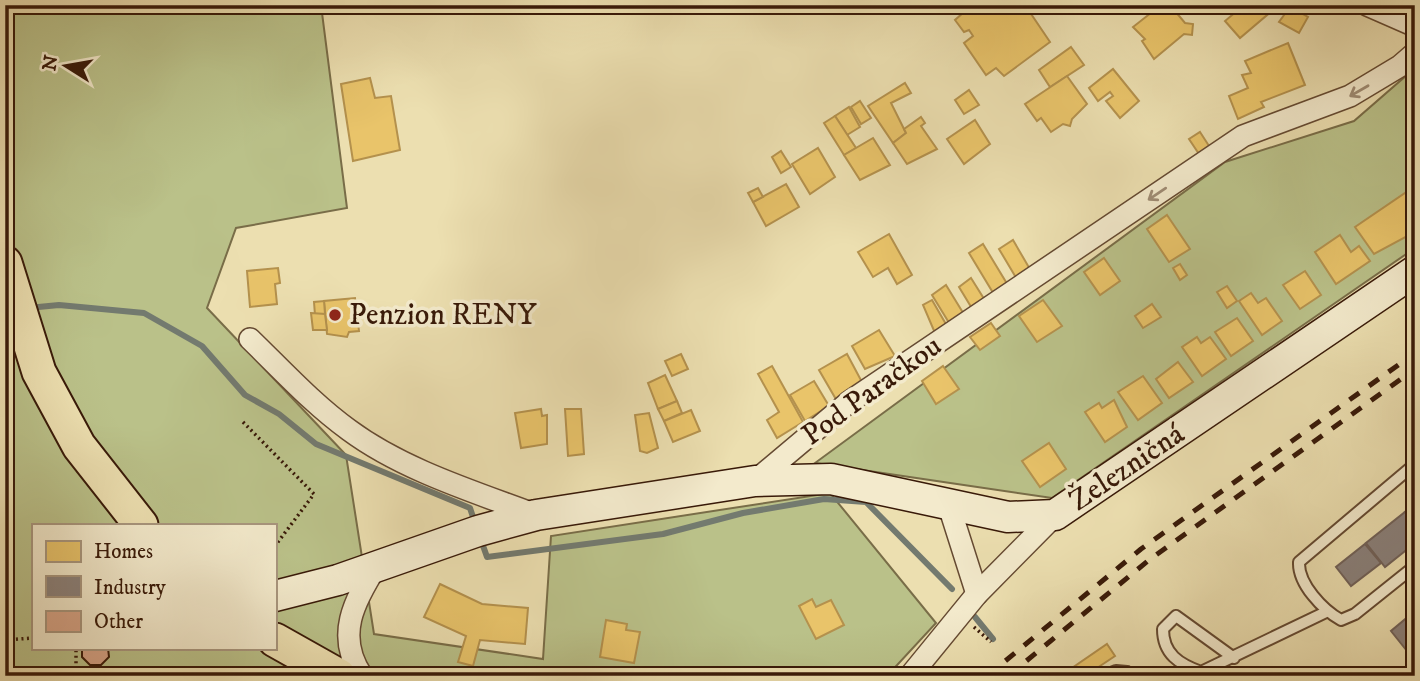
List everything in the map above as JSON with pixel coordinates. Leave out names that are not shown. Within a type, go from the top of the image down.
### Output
[{"type":"main road","points":[[5,263],[39,372],[79,446],[140,524]]},
{"type":"main road","points":[[276,641],[339,676]]},
{"type":"street","points":[[1367,5],[1415,26]]},
{"type":"street","name":"Pod Paračkou","points":[[755,481],[849,402],[1243,136],[1350,96],[1400,66],[1415,53]]},
{"type":"street","name":"Železničná","points":[[755,481],[831,479],[1008,517],[1055,515],[1089,495],[1415,271]]},
{"type":"street","points":[[250,339],[309,397],[351,432],[430,475],[536,515]]},
{"type":"street","points":[[276,596],[338,580],[478,531],[536,515],[755,481]]},
{"type":"street","points":[[949,506],[977,594]]},
{"type":"street","points":[[910,676],[977,594],[1055,515]]},
{"type":"street","points":[[362,676],[352,661],[346,633],[354,601],[377,565]]},
{"type":"lane","points":[[1415,464],[1299,562],[1299,572],[1326,612],[1341,620],[1354,614],[1415,566]]},
{"type":"lane","points":[[1234,658],[1176,616],[1163,629],[1163,643],[1179,664],[1201,672],[1234,658],[1326,612]]},
{"type":"lane","points":[[1104,676],[1116,671],[1127,672],[1129,676]]},
{"type":"path","points":[[243,422],[314,494],[276,545]]},
{"type":"path","points":[[5,640],[32,638]]},
{"type":"path","points":[[75,650],[76,669]]},
{"type":"path","points":[[5,674],[76,669],[85,676]]},
{"type":"green space","points":[[5,5],[321,5],[347,208],[236,228],[207,308],[346,455],[374,634],[543,659],[551,536],[830,493],[936,623],[887,676],[5,676]]},
{"type":"green space","points":[[1415,68],[1415,248],[1052,498],[815,463],[1225,162],[1354,121]]},
{"type":"building: Homes","points":[[972,5],[1025,5],[1050,42],[1004,76],[996,68],[986,75],[964,43],[973,36],[969,30],[964,32],[955,20]]},
{"type":"building: Homes","points":[[1161,5],[1170,5],[1185,23],[1193,24],[1192,35],[1184,34],[1154,59],[1142,41],[1145,39],[1133,27]]},
{"type":"building: Homes","points":[[1244,5],[1279,5],[1240,38],[1225,21]]},
{"type":"building: Homes","points":[[1290,7],[1308,17],[1299,33],[1279,22]]},
{"type":"building: Homes","points":[[1288,43],[1305,85],[1261,102],[1264,107],[1238,119],[1229,96],[1248,88],[1242,75],[1251,73],[1245,61]]},
{"type":"building: Homes","points":[[1071,47],[1084,65],[1050,87],[1039,70]]},
{"type":"building: Homes","points":[[1113,69],[1139,101],[1120,118],[1106,101],[1113,96],[1110,92],[1098,101],[1089,88]]},
{"type":"building: Homes","points":[[1067,76],[1087,104],[1072,119],[1070,126],[1063,124],[1051,132],[1041,118],[1037,121],[1025,104]]},
{"type":"building: Homes","points":[[370,78],[375,98],[391,96],[400,150],[353,161],[341,84]]},
{"type":"building: Homes","points":[[905,83],[911,93],[891,103],[906,133],[893,143],[868,106]]},
{"type":"building: Homes","points":[[969,90],[979,105],[964,114],[955,100]]},
{"type":"building: Homes","points":[[860,101],[871,118],[861,124],[851,107]]},
{"type":"building: Homes","points":[[849,107],[860,127],[847,135],[835,116]]},
{"type":"building: Homes","points":[[835,116],[856,148],[844,155],[824,123]]},
{"type":"building: Homes","points":[[921,117],[925,123],[921,126],[937,149],[907,164],[893,143],[906,133],[904,129]]},
{"type":"building: Homes","points":[[975,120],[990,144],[964,164],[947,139]]},
{"type":"building: Homes","points":[[1200,132],[1211,149],[1199,154],[1189,139]]},
{"type":"building: Homes","points":[[873,138],[890,165],[860,180],[844,155]]},
{"type":"building: Homes","points":[[818,148],[835,177],[810,194],[792,164]]},
{"type":"building: Homes","points":[[781,151],[791,167],[781,173],[772,157]]},
{"type":"building: Homes","points":[[786,184],[799,207],[766,226],[753,202]]},
{"type":"building: Homes","points":[[758,188],[763,197],[753,202],[748,193]]},
{"type":"building: Homes","points":[[1408,191],[1415,201],[1415,232],[1374,254],[1355,227]]},
{"type":"building: Homes","points":[[1167,215],[1190,249],[1169,262],[1147,229]]},
{"type":"building: Homes","points":[[889,234],[912,275],[897,284],[888,268],[873,277],[858,252]]},
{"type":"building: Homes","points":[[1340,235],[1351,252],[1359,246],[1370,261],[1336,284],[1315,252]]},
{"type":"building: Homes","points":[[1013,240],[1031,271],[1018,281],[999,249]]},
{"type":"building: Homes","points":[[983,244],[1009,287],[995,296],[969,253]]},
{"type":"building: Homes","points":[[1104,258],[1120,281],[1100,295],[1084,272]]},
{"type":"building: Homes","points":[[1180,264],[1187,275],[1180,280],[1173,268]]},
{"type":"building: Homes","points":[[278,268],[280,283],[275,284],[277,304],[250,307],[247,271]]},
{"type":"building: Homes","points":[[1305,271],[1321,295],[1300,309],[1283,285]]},
{"type":"building: Homes","points":[[971,278],[986,302],[973,310],[959,287]]},
{"type":"building: Homes","points":[[946,285],[965,316],[951,326],[932,295]]},
{"type":"building: Homes","points":[[1227,286],[1237,301],[1227,308],[1217,292]]},
{"type":"building: Homes","points":[[1251,293],[1258,303],[1266,298],[1282,321],[1262,335],[1239,301]]},
{"type":"building: Homes","points":[[355,298],[359,331],[349,332],[347,337],[327,334],[324,301]]},
{"type":"building: Homes","points":[[932,300],[947,326],[935,333],[923,305]]},
{"type":"building: Homes","points":[[1043,300],[1062,326],[1037,342],[1019,316]]},
{"type":"building: Homes","points":[[324,301],[325,314],[315,315],[314,302]]},
{"type":"building: Homes","points":[[1152,304],[1161,317],[1143,328],[1135,316]]},
{"type":"building: Homes","points":[[311,313],[325,314],[327,330],[313,330]]},
{"type":"building: Homes","points":[[1237,318],[1253,341],[1231,356],[1215,332]]},
{"type":"building: Homes","points":[[991,323],[1000,336],[980,350],[970,337]]},
{"type":"building: Homes","points":[[879,330],[895,356],[865,369],[852,346]]},
{"type":"building: Homes","points":[[1197,337],[1201,343],[1210,337],[1226,359],[1202,376],[1182,347]]},
{"type":"building: Homes","points":[[681,354],[688,369],[672,376],[665,361]]},
{"type":"building: Homes","points":[[847,354],[863,384],[837,401],[819,370]]},
{"type":"building: Homes","points":[[1178,362],[1193,382],[1169,398],[1156,379]]},
{"type":"building: Homes","points":[[772,366],[803,422],[777,438],[767,420],[779,412],[758,374]]},
{"type":"building: Homes","points":[[943,366],[959,389],[936,404],[922,381]]},
{"type":"building: Homes","points":[[665,375],[677,401],[658,409],[648,383]]},
{"type":"building: Homes","points":[[1143,376],[1162,403],[1138,420],[1118,392]]},
{"type":"building: Homes","points":[[814,381],[829,406],[805,421],[790,395]]},
{"type":"building: Homes","points":[[1114,400],[1127,427],[1105,442],[1085,412],[1099,403],[1102,408]]},
{"type":"building: Homes","points":[[677,401],[682,413],[664,421],[658,409]]},
{"type":"building: Homes","points":[[541,409],[542,416],[547,415],[547,444],[521,448],[515,413]]},
{"type":"building: Homes","points":[[565,409],[581,409],[584,454],[568,456]]},
{"type":"building: Homes","points":[[691,410],[700,431],[673,442],[664,421]]},
{"type":"building: Homes","points":[[649,413],[658,448],[647,453],[640,451],[635,415]]},
{"type":"building: Homes","points":[[1049,443],[1066,469],[1040,487],[1022,461]]},
{"type":"building: Homes","points":[[440,584],[482,604],[528,608],[525,644],[480,640],[473,666],[458,662],[466,636],[424,617]]},
{"type":"building: Homes","points":[[812,599],[816,607],[831,600],[844,625],[816,639],[799,606]]},
{"type":"building: Homes","points":[[606,620],[627,624],[626,630],[640,632],[634,663],[600,657]]},
{"type":"building: Homes","points":[[1107,644],[1115,656],[1085,676],[1078,676],[1072,668]]},
{"type":"building: Industry","points":[[1415,504],[1415,525],[1405,512]]},
{"type":"building: Industry","points":[[1405,512],[1415,525],[1415,543],[1385,567],[1366,543]]},
{"type":"building: Industry","points":[[1365,544],[1381,563],[1351,586],[1336,567]]},
{"type":"building: Industry","points":[[1415,611],[1415,661],[1391,631]]},
{"type":"building: Other","points":[[82,650],[108,650],[109,657],[101,665],[90,665],[82,657]]},
{"type":"waterway","points":[[28,308],[59,305],[144,313],[202,346],[245,395],[279,414],[316,444],[470,508],[475,523]]},
{"type":"waterway","points":[[481,540],[487,557],[663,534],[743,513],[824,499],[866,502],[952,589]]},
{"type":"waterway","points":[[975,617],[993,639]]},
{"type":"railway","points":[[987,676],[1141,549],[1415,353]]},
{"type":"railway","points":[[1008,676],[1149,560],[1415,369]]},
{"type":"place","name":"Penzion RENY","points":[[335,315]]}]
